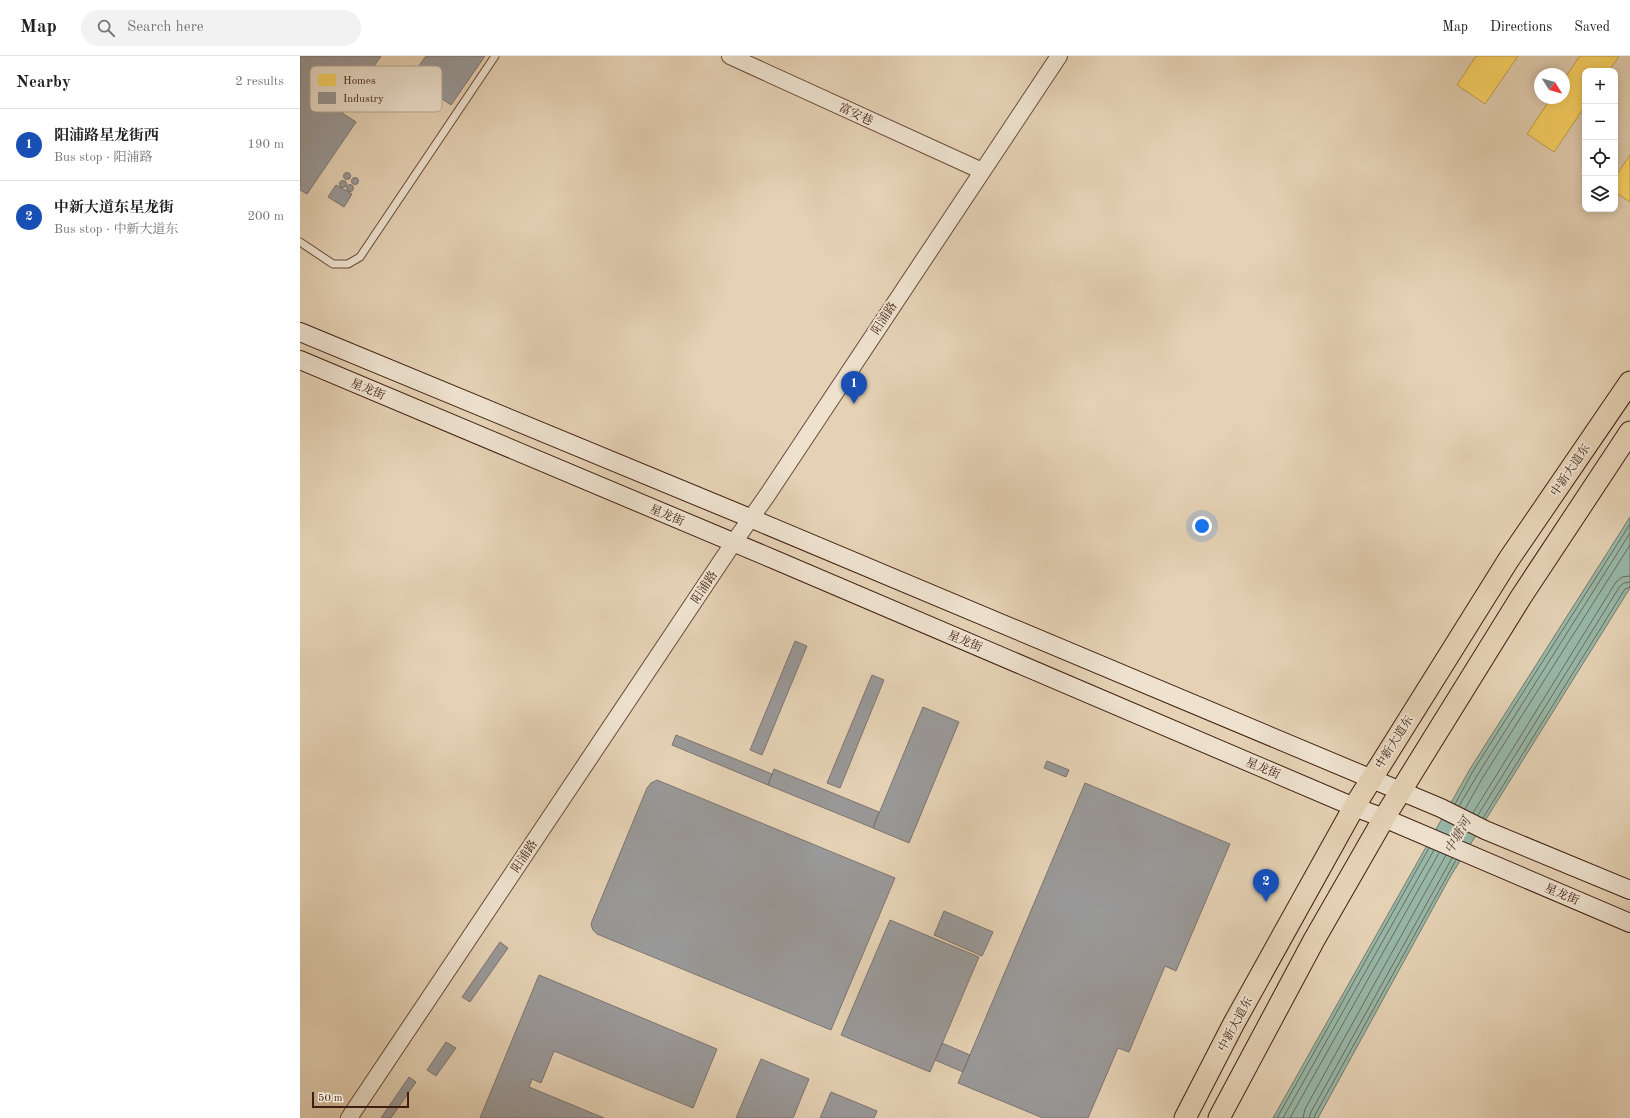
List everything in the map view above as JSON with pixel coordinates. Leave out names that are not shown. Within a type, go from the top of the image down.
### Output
[{"type":"main road","points":[[300,332],[750,518],[1400,791],[1440,808],[1485,830],[1630,890]]},
{"type":"main road","name":"星龙街","points":[[300,360],[734,542],[1354,807],[1384,818],[1630,923]]},
{"type":"main road","name":"中新大道东","points":[[1185,1118],[1234,1023],[1354,807],[1509,559],[1630,382]]},
{"type":"main road","points":[[1219,1118],[1314,940],[1400,791],[1521,597],[1630,432]]},
{"type":"street","name":"富安巷","points":[[730,56],[982,171]]},
{"type":"street","name":"阳浦路","points":[[349,1118],[750,518],[766,497],[1059,56]]},
{"type":"lane","points":[[300,242],[333,264],[348,264],[360,257],[495,56]]},
{"type":"water","name":"中塘河","points":[[1630,517],[1630,588],[1450,877],[1318,1118],[1273,1118],[1470,769]]},
{"type":"building: Homes","points":[[1476,56],[1518,56],[1485,104],[1457,85]]},
{"type":"building: Homes","points":[[1580,56],[1619,56],[1611,68],[1582,68],[1582,110],[1554,152],[1527,134],[1547,104],[1570,104],[1570,70]]},
{"type":"building: Homes","points":[[1630,155],[1630,202],[1618,194],[1618,173]]},
{"type":"building: Industry","points":[[300,56],[381,56],[374,66],[310,66],[310,112],[343,112],[342,113],[356,122],[307,194],[300,190]]},
{"type":"building: Industry","points":[[426,56],[485,56],[451,105],[442,99],[442,66],[419,66]]},
{"type":"building: Industry","points":[[347,172],[350,173],[350,179],[347,180],[344,179],[343,176],[344,173]]},
{"type":"building: Industry","points":[[355,177],[358,178],[358,184],[355,185],[352,184],[351,181],[352,178]]},
{"type":"building: Industry","points":[[343,180],[346,181],[346,187],[343,188],[340,187],[339,184],[340,181]]},
{"type":"building: Industry","points":[[350,184],[353,185],[353,191],[350,192],[347,191],[346,188],[347,185]]},
{"type":"building: Industry","points":[[336,185],[352,194],[344,207],[328,197]]},
{"type":"building: Industry","points":[[795,641],[807,646],[762,755],[750,750]]},
{"type":"building: Industry","points":[[872,675],[884,680],[840,788],[827,783]]},
{"type":"building: Industry","points":[[923,707],[959,722],[909,843],[873,828]]},
{"type":"building: Industry","points":[[676,735],[772,774],[768,785],[672,745]]},
{"type":"building: Industry","points":[[1047,761],[1069,770],[1066,777],[1044,768]]},
{"type":"building: Industry","points":[[774,769],[879,812],[873,828],[768,785]]},
{"type":"building: Industry","points":[[657,780],[895,878],[831,1030],[597,934],[593,930],[591,925],[592,921],[647,788],[651,783]]},
{"type":"building: Industry","points":[[1085,783],[1230,844],[1176,971],[1165,966],[1129,1052],[1118,1048],[1088,1118],[1043,1118],[958,1083]]},
{"type":"building: Industry","points":[[944,911],[993,932],[982,956],[934,935]]},
{"type":"building: Industry","points":[[890,920],[979,957],[930,1072],[841,1035]]},
{"type":"building: Industry","points":[[500,942],[508,948],[470,1002],[462,997]]},
{"type":"building: Industry","points":[[539,975],[717,1049],[693,1108],[554,1051],[541,1083],[532,1079],[529,1087],[604,1118],[480,1118]]},
{"type":"building: Industry","points":[[446,1042],[456,1048],[436,1076],[427,1070]]},
{"type":"building: Industry","points":[[942,1043],[970,1055],[963,1072],[935,1060]]},
{"type":"building: Industry","points":[[761,1059],[809,1079],[793,1118],[736,1118]]},
{"type":"building: Industry","points":[[409,1077],[416,1082],[391,1118],[381,1118]]},
{"type":"building: Industry","points":[[831,1092],[877,1111],[874,1118],[820,1118]]},
{"type":"place","name":"阳浦路星龙街西","points":[[854,404]]},
{"type":"place","name":"中新大道东星龙街","points":[[1266,902]]}]
